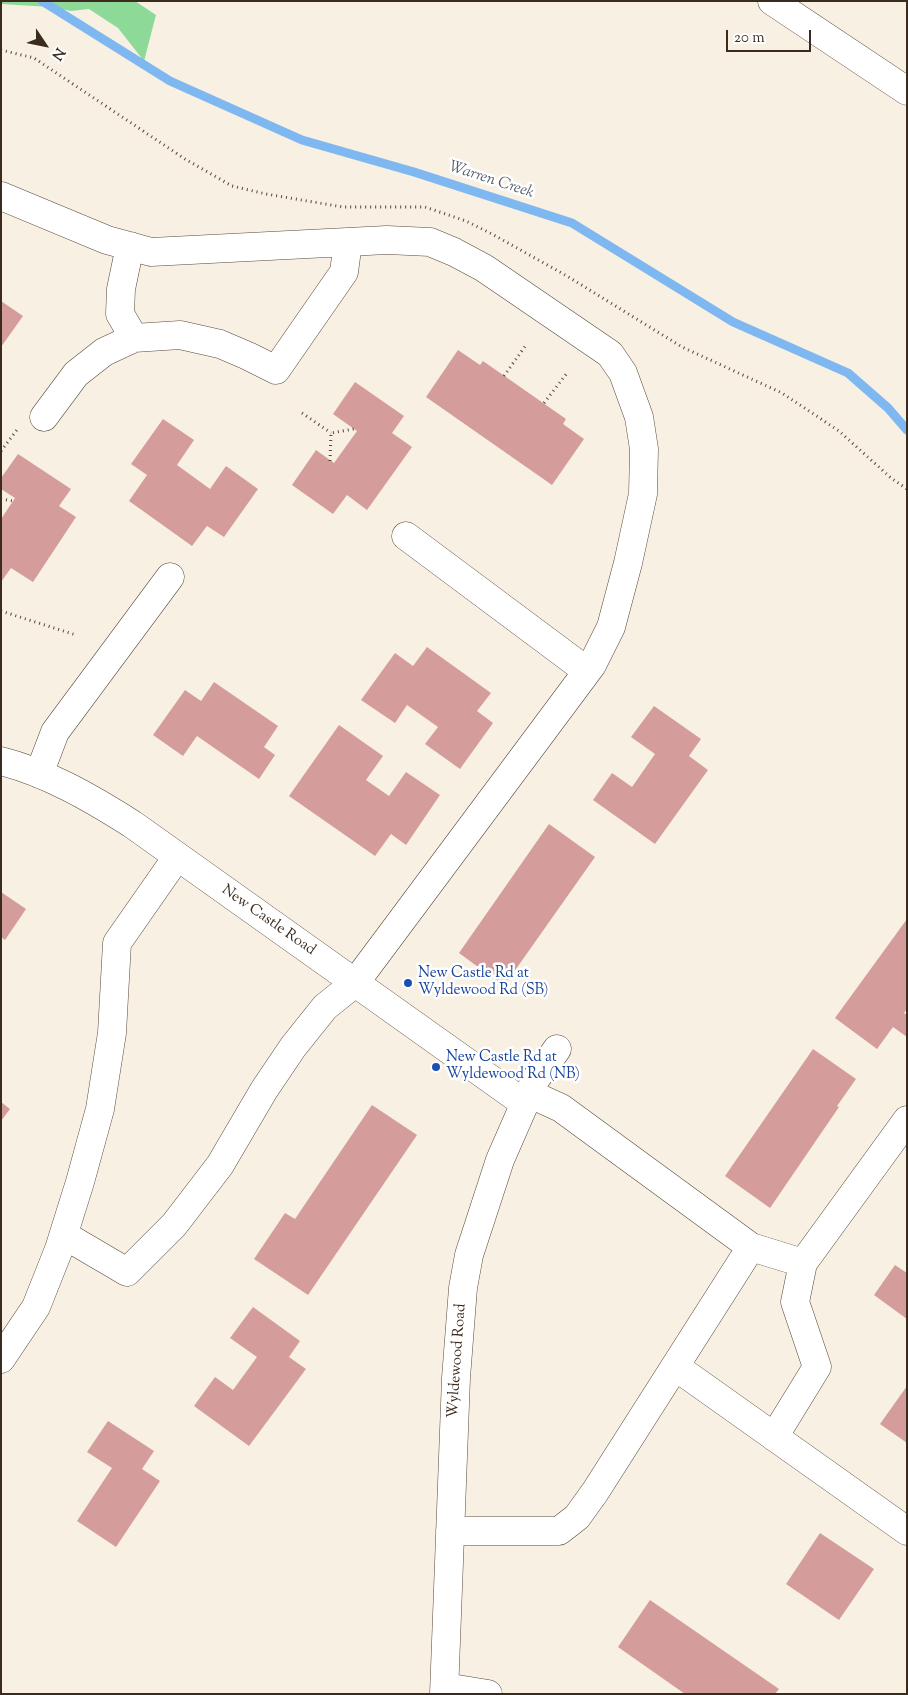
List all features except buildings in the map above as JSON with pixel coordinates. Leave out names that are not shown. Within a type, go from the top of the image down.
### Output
[{"type":"street","points":[[772,1],[907,91]]},
{"type":"street","points":[[1,196],[107,240],[151,252],[387,240],[430,242],[484,268],[610,354],[622,373],[639,417],[644,448],[643,494],[628,563],[611,627],[592,666],[355,983],[325,1008],[293,1047],[264,1090],[220,1165],[174,1225],[127,1272],[64,1235]]},
{"type":"street","points":[[33,420],[76,374],[104,352],[134,338],[180,335],[220,344],[276,370],[344,272],[348,242]]},
{"type":"street","points":[[130,246],[121,289],[120,314],[134,338]]},
{"type":"street","points":[[406,536],[587,671]]},
{"type":"street","points":[[39,774],[55,732],[170,577]]},
{"type":"street","name":"New Castle Road","points":[[1,761],[23,766],[102,805],[355,983],[526,1098],[561,1108],[751,1247],[804,1263]]},
{"type":"street","points":[[1,1359],[36,1306],[64,1235],[100,1109],[112,1033],[117,943],[177,856]]},
{"type":"street","name":"Wyldewood Road","points":[[444,1690],[456,1378],[463,1288],[469,1255],[496,1170],[535,1080],[557,1048]]},
{"type":"street","points":[[774,1437],[817,1367],[795,1302],[804,1263],[907,1120]]},
{"type":"street","points":[[450,1530],[559,1531],[577,1517],[676,1367],[751,1247]]},
{"type":"street","points":[[676,1367],[907,1531]]},
{"type":"street","points":[[444,1690],[488,1694]]},
{"type":"path","points":[[504,376],[526,345]]},
{"type":"path","points":[[544,404],[567,373]]},
{"type":"path","points":[[302,413],[331,433],[354,429]]},
{"type":"path","points":[[1,451],[33,420]]},
{"type":"path","points":[[330,461],[331,433]]},
{"type":"path","points":[[1,499],[13,501]]},
{"type":"path","points":[[1,611],[76,635]]},
{"type":"green space","points":[[1,1],[135,1],[156,15],[144,61],[118,28],[89,9],[71,11],[51,7],[1,4]]},
{"type":"waterway","name":"Warren Creek","points":[[42,1],[170,81],[302,140],[414,172],[572,223],[733,322],[848,373],[888,408],[907,430]]},
{"type":"place","name":"New Castle Rd at Wyldewood Rd (SB)","points":[[408,983]]},
{"type":"place","name":"New Castle Rd at Wyldewood Rd (NB)","points":[[436,1067]]}]
